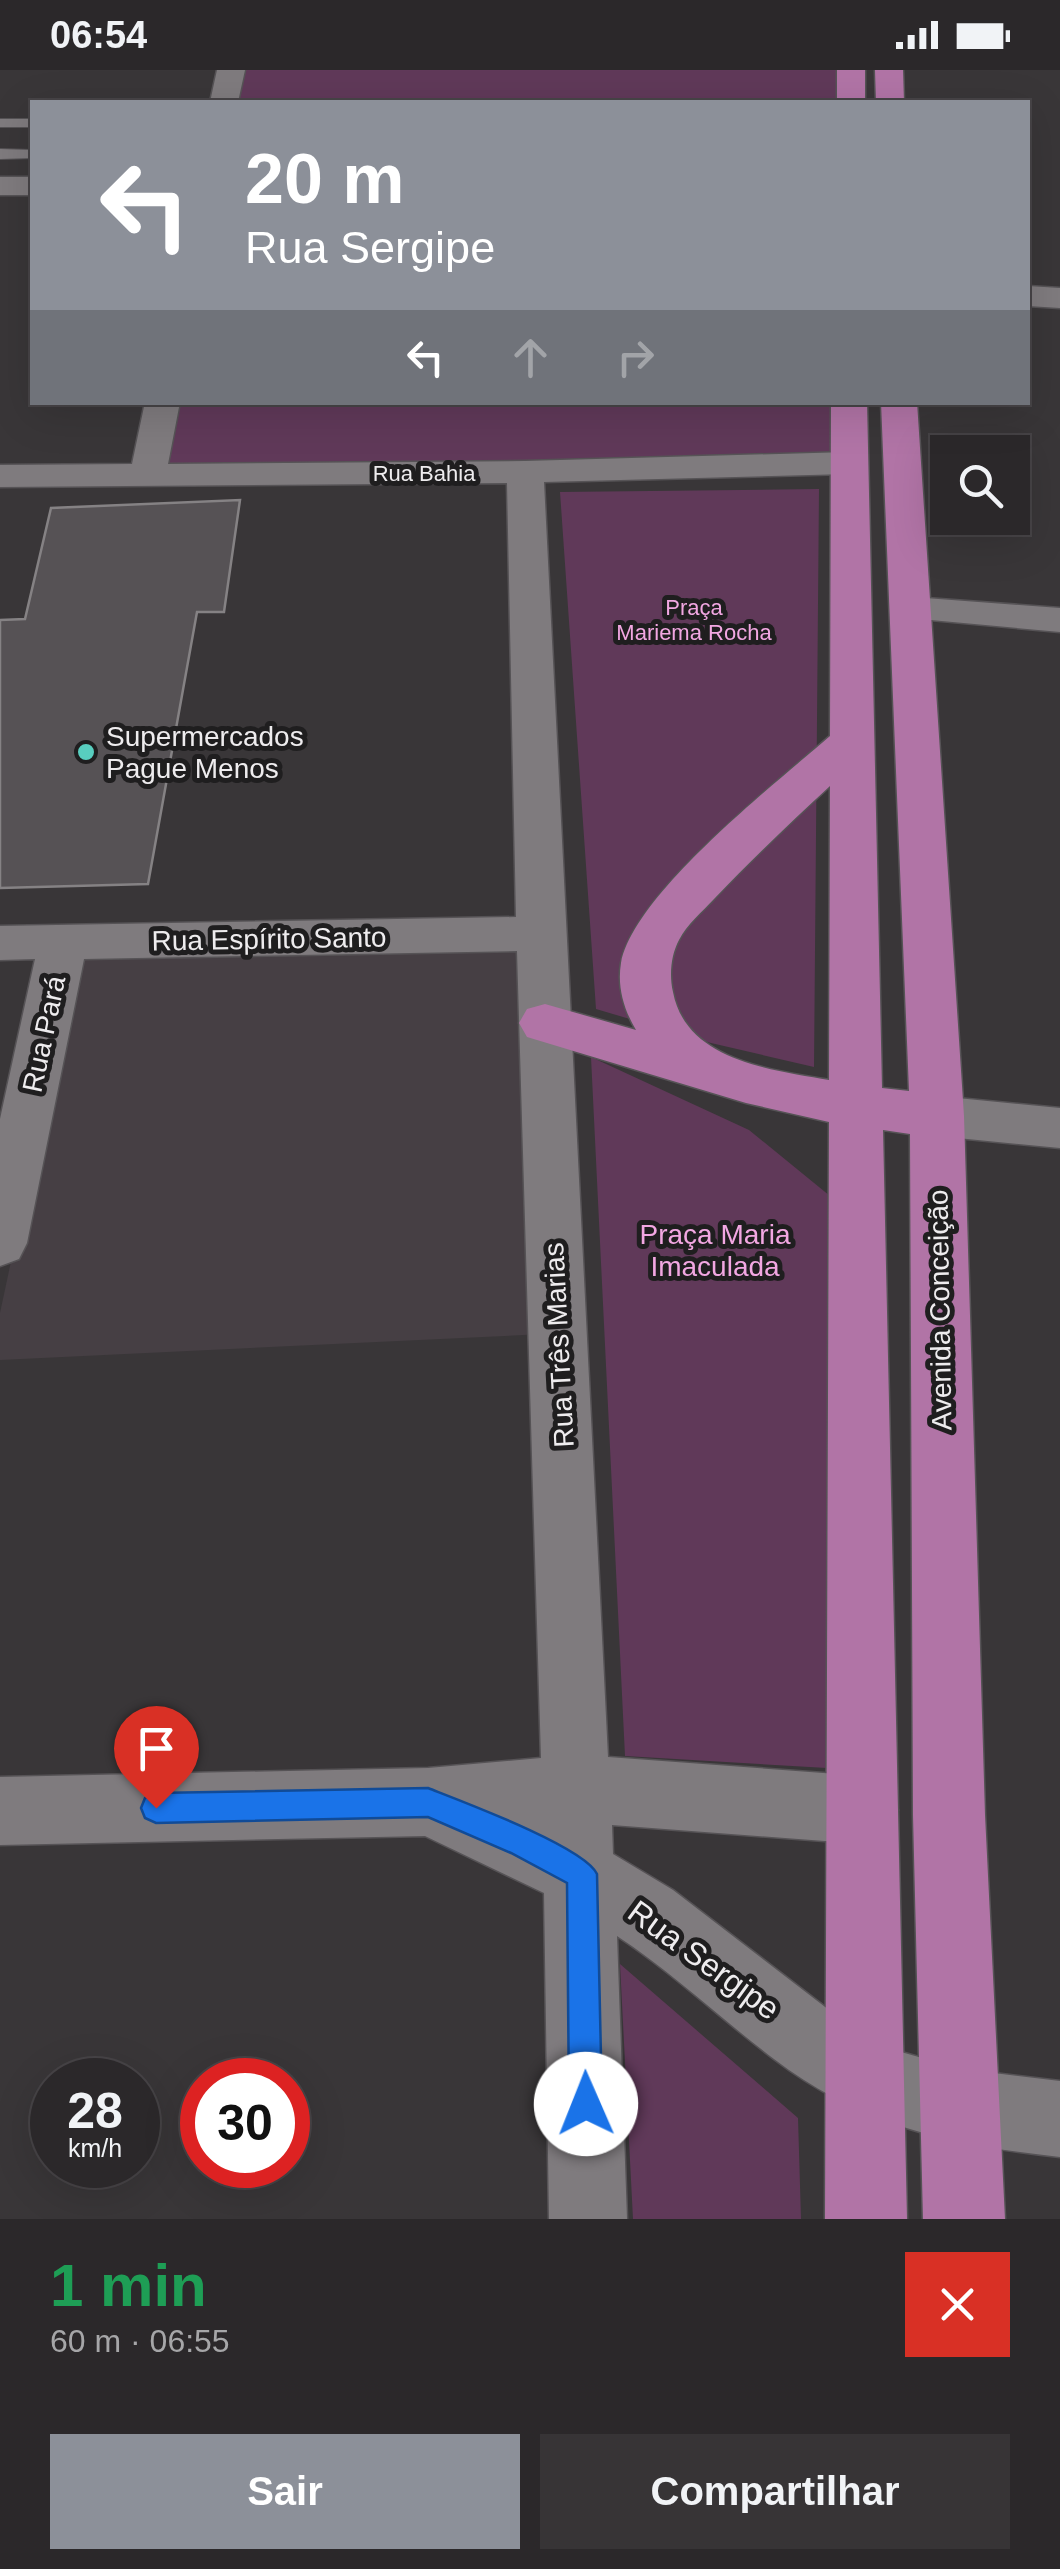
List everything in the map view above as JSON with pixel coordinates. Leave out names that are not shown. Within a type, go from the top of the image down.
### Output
[{"type":"main road","points":[[851,70],[851,100]]},
{"type":"main road","points":[[889,70],[890,100]]},
{"type":"main road","points":[[849,405],[866,2219]]},
{"type":"main road","name":"Avenida Conceição","points":[[899,405],[937,1116],[949,1815],[964,2219]]},
{"type":"main road","points":[[717,1074],[675,1045],[654,1019],[644,993],[644,970],[653,942],[672,914],[728,854],[851,742]]},
{"type":"main road","points":[[545,1023],[717,1074],[854,1106],[937,1116]]},
{"type":"street","points":[[224,100],[232,70]]},
{"type":"street","points":[[0,186],[30,186]]},
{"type":"street","points":[[1030,296],[1060,298]]},
{"type":"street","points":[[148,474],[161,405]]},
{"type":"street","name":"Rua Bahia","points":[[0,476],[525,472],[848,462]]},
{"type":"street","name":"Rua Três Marias","points":[[525,472],[538,934],[582,1874],[588,2219]]},
{"type":"street","points":[[912,609],[1060,620]]},
{"type":"street","name":"Rua Espírito Santo","points":[[0,943],[538,934]]},
{"type":"street","name":"Rua Pará","points":[[0,1242],[63,942]]},
{"type":"street","points":[[937,1116],[1060,1128]]},
{"type":"street","name":"Rua Sergipe","points":[[0,1811],[428,1802],[578,1789],[864,1810]]},
{"type":"street","name":"Rua Sergipe","points":[[428,1802],[522,1842],[651,1917],[731,1980],[866,2076],[902,2092],[958,2106],[1060,2120]]},
{"type":"lane","points":[[0,123],[30,123]]},
{"type":"lane","points":[[0,154],[30,154]]},
{"type":"shaded area","points":[[526,941],[544,1334],[0,1360],[0,1313],[77,952]]},
{"type":"green space","points":[[237,70],[851,70],[850,100],[230,100]]},
{"type":"green space","points":[[164,405],[840,405],[838,463],[148,474]]},
{"type":"green space","name":"Praça Mariema Rocha","points":[[819,489],[814,1067],[711,1043],[596,1009],[560,492]]},
{"type":"green space","name":"Praça Maria Imaculada","points":[[591,1057],[749,1130],[830,1196],[827,1768],[625,1756]]},
{"type":"green space","points":[[620,1964],[798,2118],[801,2219],[633,2219]]},
{"type":"building","name":"Supermercados Pague Menos","points":[[240,500],[224,612],[197,612],[148,884],[0,888],[0,620],[25,619],[51,508]]},
{"type":"place","name":"Supermercados Pague Menos","points":[[86,752]]},
{"type":"route","points":[[156,1808],[428,1802],[522,1842],[582,1874],[586,2104]]}]
